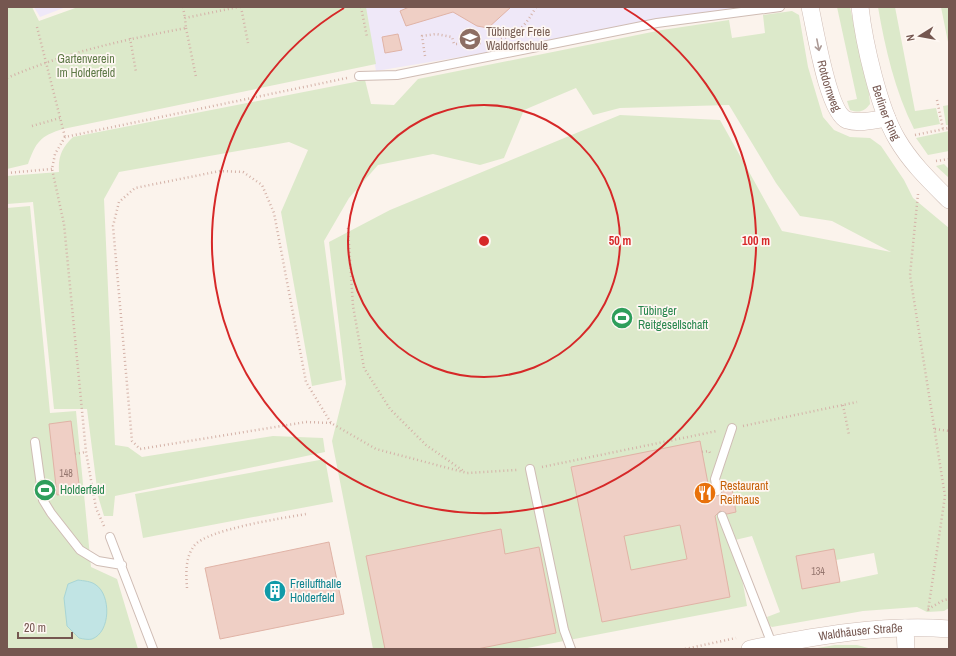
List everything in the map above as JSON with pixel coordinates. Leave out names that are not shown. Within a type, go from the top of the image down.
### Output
[{"type":"street","name":"Rotdornweg","points":[[810,7],[822,63],[835,108],[846,120],[863,122],[887,118]]},
{"type":"street","name":"Berliner Ring","points":[[860,7],[875,79],[887,118],[897,139],[920,172],[949,200]]},
{"type":"street","name":"Waldhäuser Straße","points":[[750,649],[772,644],[850,633],[905,628],[949,629]]},
{"type":"street","points":[[905,628],[906,649]]},
{"type":"lane","points":[[360,76],[397,75],[657,23],[780,7]]},
{"type":"lane","points":[[717,491],[715,479],[732,428]]},
{"type":"lane","points":[[35,442],[43,500],[51,513],[80,550],[98,561],[122,565]]},
{"type":"lane","points":[[530,469],[564,630],[571,649]]},
{"type":"lane","points":[[722,516],[772,644]]},
{"type":"lane","points":[[110,537],[153,649]]},
{"type":"path","points":[[182,7],[196,77]]},
{"type":"path","points":[[185,18],[238,7]]},
{"type":"path","points":[[241,7],[248,43]]},
{"type":"path","points":[[361,7],[367,37]]},
{"type":"path","points":[[496,41],[509,37],[527,24],[536,7]]},
{"type":"path","points":[[37,28],[65,137]]},
{"type":"path","points":[[7,78],[45,61],[130,38],[186,28]]},
{"type":"path","points":[[426,58],[422,36],[436,34],[452,37],[454,44],[483,43]]},
{"type":"path","points":[[130,38],[136,72]]},
{"type":"path","points":[[110,537],[96,508],[86,452],[64,224],[52,169],[54,154],[65,137],[360,76]]},
{"type":"path","points":[[937,100],[943,130]]},
{"type":"path","points":[[32,126],[60,118]]},
{"type":"path","points":[[897,139],[949,128]]},
{"type":"path","points":[[7,173],[52,169]]},
{"type":"path","points":[[331,423],[306,382],[274,213],[262,185],[243,172],[220,172],[135,188],[119,202],[113,226],[132,441],[140,449],[306,422],[331,423],[376,449],[467,473],[530,469],[857,402]]},
{"type":"path","points":[[918,192],[910,275],[944,496],[928,610]]},
{"type":"path","points":[[348,228],[353,306],[364,368],[390,410],[426,445],[467,473]]},
{"type":"path","points":[[843,405],[849,435]]},
{"type":"path","points":[[935,430],[949,430]]},
{"type":"path","points":[[702,452],[709,451],[710,453]]},
{"type":"path","points":[[75,454],[86,452]]},
{"type":"path","points":[[187,588],[186,567],[195,545],[214,534],[234,528],[306,514]]},
{"type":"shaded area","points":[[34,7],[66,7],[40,17]]},
{"type":"shaded area","name":"Tübinger Freie Waldorfschule","points":[[365,7],[762,7],[376,71]]},
{"type":"green space","name":"Gartenverein Im Holderfeld","points":[[7,7],[32,7],[39,21],[78,7],[366,7],[376,64],[63,129],[49,134],[40,141],[28,164],[7,169]]},
{"type":"green space","points":[[837,7],[850,7],[869,93],[870,104],[866,109],[861,111],[850,110],[847,101],[857,99]]},
{"type":"green space","points":[[878,7],[895,7],[915,111],[936,108],[940,124],[914,129],[896,85]]},
{"type":"green space","points":[[941,7],[949,7],[949,47]]},
{"type":"green space","name":"Tübinger Reitgesellschaft","points":[[792,11],[799,15],[808,67],[823,117],[834,130],[850,137],[870,138],[881,146],[904,180],[913,198],[949,228],[949,608],[944,611],[927,612],[917,607],[863,611],[772,627],[769,625],[767,617],[780,612],[752,536],[735,540],[747,606],[522,649],[373,649],[332,441],[346,384],[329,242],[390,210],[620,115],[720,120],[782,231],[891,252],[832,221],[800,216],[776,183],[729,105],[620,108],[593,115],[576,88],[524,110],[504,158],[480,165],[433,154],[378,165],[349,198],[324,241],[342,380],[312,386],[281,212],[308,150],[289,142],[119,172],[104,199],[115,445],[128,447],[142,457],[273,436],[323,438],[325,452],[115,496],[113,516],[104,516],[98,496],[87,409],[54,409],[33,202],[7,204],[7,176],[59,172],[60,157],[66,145],[73,137],[365,80],[371,104],[394,105],[418,79],[662,30],[729,20],[732,38],[765,33],[763,15]],"holes":[[[874,553],[878,574],[840,582],[836,560]]]},
{"type":"green space","points":[[949,105],[949,125],[946,125],[943,106]]},
{"type":"green space","points":[[949,131],[949,151],[928,155],[916,138]]},
{"type":"green space","points":[[944,164],[949,169],[949,178],[936,166]]},
{"type":"green space","name":"Holderfeld","points":[[30,206],[50,413],[76,411],[91,567],[117,579],[138,649],[7,649],[7,208]]},
{"type":"green space","points":[[325,459],[333,502],[143,538],[135,494]]},
{"type":"green space","points":[[835,645],[857,645],[872,649],[812,649]]},
{"type":"water","points":[[78,580],[90,582],[96,585],[101,590],[106,605],[106,621],[103,629],[92,639],[79,638],[67,626],[64,598],[68,584]]},
{"type":"building","points":[[409,7],[511,7],[488,28],[477,26],[453,12],[406,26],[400,11]]},
{"type":"building","points":[[398,34],[402,50],[385,53],[382,37]]},
{"type":"building","points":[[71,421],[80,492],[57,495],[49,424]]},
{"type":"building","points":[[700,441],[710,494],[718,496],[722,491],[732,489],[736,512],[727,514],[720,511],[715,516],[730,597],[602,622],[571,467]],"holes":[[[680,525],[687,559],[631,570],[624,536]]]},
{"type":"building","points":[[501,529],[505,554],[539,547],[556,633],[477,649],[385,649],[366,556]]},
{"type":"building","name":"Freilufthalle Holderfeld","points":[[329,542],[344,614],[220,639],[205,568]]},
{"type":"building","points":[[834,549],[840,582],[802,589],[796,556]]},
{"type":"place","name":"Tübinger Freie Waldorfschule","points":[[470,39]]},
{"type":"place","name":"Tübinger Reitgesellschaft","points":[[622,318]]},
{"type":"place","name":"Holderfeld","points":[[45,490]]},
{"type":"place","name":"Restaurant Reithaus","points":[[705,493]]},
{"type":"place","name":"Freilufthalle Holderfeld","points":[[275,591]]}]
